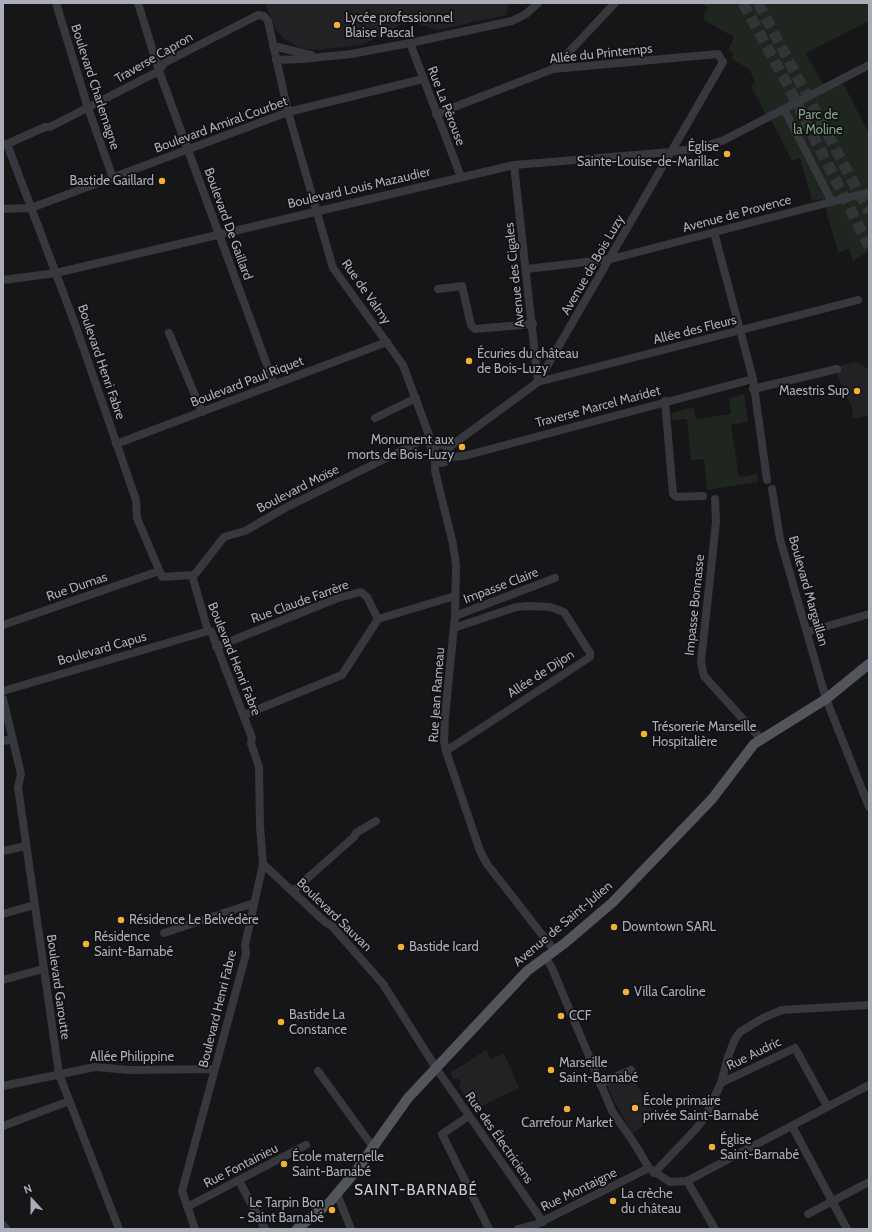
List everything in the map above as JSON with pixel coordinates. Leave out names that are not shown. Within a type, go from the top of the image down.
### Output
[{"type":"main road","name":"Avenue de Saint-Julien","points":[[297,1229],[318,1213],[337,1194],[408,1098],[527,971],[588,924],[616,898],[712,799],[754,744],[826,699],[869,664]]},
{"type":"street","name":"Boulevard Charlemagne","points":[[56,3],[88,108],[112,178]]},
{"type":"street","name":"Boulevard De Gaillard","points":[[138,3],[159,71],[187,150],[274,384]]},
{"type":"street","points":[[276,60],[302,60],[317,56],[351,54],[512,21],[526,14],[538,3]]},
{"type":"street","points":[[553,69],[615,3]]},
{"type":"street","name":"Traverse Capron","points":[[5,144],[45,127],[50,127],[88,108],[159,71],[164,62],[258,15],[264,16],[268,21],[273,46]]},
{"type":"street","name":"Rue La Pérouse","points":[[410,43],[461,177]]},
{"type":"street","points":[[273,46],[290,52],[317,56]]},
{"type":"street","name":"Rue de Valmy","points":[[273,46],[288,112],[333,268],[387,342]]},
{"type":"street","name":"Allée du Printemps","points":[[436,114],[553,69],[718,54],[723,62]]},
{"type":"street","name":"Avenue de Bois Luzy","points":[[448,448],[538,382],[611,259],[723,62]]},
{"type":"street","name":"Boulevard Louis Mazaudier","points":[[3,280],[56,273],[514,165],[671,152],[700,148],[724,140],[869,65]]},
{"type":"street","name":"Boulevard Amiral Courbet","points":[[3,209],[31,208],[288,112],[423,79]]},
{"type":"street","points":[[784,109],[832,202]]},
{"type":"street","name":"Boulevard Henri Fabre","points":[[5,144],[56,273],[136,500],[137,518],[159,571]]},
{"type":"street","name":"Avenue des Cigales","points":[[514,165],[527,269],[529,325],[538,382]]},
{"type":"street","name":"Avenue de Provence","points":[[527,269],[611,259],[869,192]]},
{"type":"street","points":[[714,232],[739,331],[753,379],[753,390],[767,480]]},
{"type":"street","points":[[438,289],[462,286],[471,325],[475,329],[529,325]]},
{"type":"street","name":"Allée des Fleurs","points":[[538,382],[858,300]]},
{"type":"street","points":[[168,333],[202,412]]},
{"type":"street","points":[[387,342],[403,365],[416,398],[429,435],[432,459],[435,462],[444,463],[450,457],[448,448],[439,445],[432,451]]},
{"type":"street","name":"Boulevard Paul Riquet","points":[[116,444],[387,342]]},
{"type":"street","points":[[753,390],[837,369]]},
{"type":"street","name":"Traverse Marcel Maridet","points":[[450,457],[471,454],[753,379]]},
{"type":"street","points":[[375,418],[416,398]]},
{"type":"street","points":[[666,401],[673,494],[677,497],[703,496]]},
{"type":"street","name":"Boulevard Moïse","points":[[192,575],[196,573],[224,537],[245,531],[285,508],[423,440],[429,440]]},
{"type":"street","name":"Rue Jean Rameau","points":[[435,462],[438,487],[453,544],[456,565],[455,616],[445,717],[444,741],[446,751],[480,851],[549,953],[552,968],[612,1111],[651,1170]]},
{"type":"street","name":"Boulevard Margaillan","points":[[772,489],[780,540],[826,699],[869,807]]},
{"type":"street","name":"Impasse Bonnasse","points":[[715,499],[716,522],[701,662],[704,676],[761,739]]},
{"type":"street","points":[[159,571],[162,577],[192,575]]},
{"type":"street","name":"Rue Dumas","points":[[3,625],[159,571]]},
{"type":"street","name":"Boulevard Henri Fabre","points":[[192,575],[208,631],[210,631],[252,738],[251,743],[259,767],[260,826],[263,864],[245,945],[246,954],[182,1191],[195,1229]]},
{"type":"street","name":"Impasse Claire","points":[[455,616],[555,578]]},
{"type":"street","name":"Rue Claude Farrère","points":[[216,646],[338,598],[361,592],[367,597],[378,619]]},
{"type":"street","points":[[244,715],[342,675],[378,619],[455,596]]},
{"type":"street","name":"Allée de Dijon","points":[[446,751],[590,657],[590,653],[564,612],[550,607],[516,607],[454,628]]},
{"type":"street","points":[[807,632],[869,614]]},
{"type":"street","name":"Boulevard Capus","points":[[3,690],[208,631]]},
{"type":"street","name":"Boulevard Garoutte","points":[[3,699],[21,774],[18,786],[59,1074],[119,1229]]},
{"type":"street","points":[[3,741],[13,739]]},
{"type":"street","points":[[293,891],[354,837],[356,833],[376,821]]},
{"type":"street","points":[[3,851],[26,846]]},
{"type":"street","name":"Boulevard Sauvan","points":[[263,864],[325,922],[332,926],[370,969],[401,1011],[436,1068]]},
{"type":"street","points":[[164,933],[254,903]]},
{"type":"street","points":[[3,914],[34,905]]},
{"type":"street","points":[[3,980],[43,969]]},
{"type":"street","points":[[721,1083],[734,1039],[740,1032],[757,1022],[782,1010],[869,1005]]},
{"type":"street","name":"Rue Audric","points":[[651,1170],[695,1130],[705,1117],[721,1083],[795,1048],[827,1106]]},
{"type":"street","name":"Allée Philippine","points":[[3,1086],[95,1067],[130,1070],[215,1069]]},
{"type":"street","name":"Rue des Électriciens","points":[[436,1068],[540,1225]]},
{"type":"street","points":[[600,1084],[631,1070]]},
{"type":"street","points":[[318,1071],[373,1147]]},
{"type":"street","points":[[651,1170],[670,1182],[687,1181],[869,1085]]},
{"type":"street","points":[[3,1126],[69,1101]]},
{"type":"street","points":[[469,1116],[442,1134],[489,1229]]},
{"type":"street","points":[[792,1126],[847,1229]]},
{"type":"street","name":"Rue Fontainieu","points":[[187,1207],[306,1146]]},
{"type":"street","name":"Rue Montaigne","points":[[518,1229],[540,1225],[651,1170]]},
{"type":"street","points":[[239,1181],[265,1229]]},
{"type":"street","points":[[687,1181],[715,1229]]},
{"type":"street","points":[[808,1214],[869,1182]]},
{"type":"street","points":[[337,1194],[352,1229]]},
{"type":"street","points":[[3,1225],[6,1229]]},
{"type":"shaded area","name":"Lycée professionnel Blaise Pascal","points":[[265,3],[508,3],[507,15],[438,30],[408,21],[362,45],[317,50],[303,49],[284,39],[276,30]]},
{"type":"shaded area","name":"Maestris Sup","points":[[856,362],[869,369],[869,415],[853,419],[852,408],[837,375],[838,366]]},
{"type":"shaded area","points":[[486,1050],[491,1059],[504,1053],[519,1088],[475,1109],[459,1087],[461,1082],[459,1079],[454,1079],[450,1073]]},
{"type":"shaded area","name":"École primaire privée Saint-Barnabé","points":[[630,1074],[656,1115],[633,1134],[614,1101],[607,1085]]},
{"type":"green space","name":"Parc de la Moline","points":[[703,3],[869,3],[869,21],[806,53],[822,83],[844,85],[868,132],[869,251],[853,261],[849,249],[838,252],[823,199],[812,201],[800,158],[792,161],[772,121],[765,113],[751,86],[755,82],[749,69],[732,59],[733,53],[728,50],[734,37],[704,20],[705,11],[708,8]]},
{"type":"green space","points":[[744,394],[748,422],[731,425],[739,477],[757,474],[758,482],[707,490],[704,459],[691,460],[687,419],[672,420],[671,413],[694,407],[696,419],[731,414],[729,398]]},
{"type":"tunnel","points":[[743,3],[786,82],[869,246]]},
{"type":"tunnel","points":[[758,3],[869,212]]},
{"type":"place","name":"Lycée professionnel Blaise Pascal","points":[[337,25]]},
{"type":"place","name":"Église Sainte-Louise-de-Marillac","points":[[727,154]]},
{"type":"place","name":"Bastide Gaillard","points":[[162,181]]},
{"type":"place","name":"Écuries du château de Bois-Luzy","points":[[469,361]]},
{"type":"place","name":"Maestris Sup","points":[[857,391]]},
{"type":"place","name":"Monument aux morts de Bois-Luzy","points":[[462,447]]},
{"type":"place","name":"Trésorerie Marseille Hospitalière","points":[[644,734]]},
{"type":"place","name":"Résidence Le Belvédère","points":[[121,920]]},
{"type":"place","name":"Downtown SARL","points":[[614,927]]},
{"type":"place","name":"Résidence Saint-Barnabé","points":[[86,944]]},
{"type":"place","name":"Bastide Icard","points":[[401,947]]},
{"type":"place","name":"Villa Caroline","points":[[626,992]]},
{"type":"place","name":"CCF","points":[[561,1016]]},
{"type":"place","name":"Bastide La Constance","points":[[281,1022]]},
{"type":"place","name":"Marseille Saint-Barnabé","points":[[551,1070]]},
{"type":"place","name":"École primaire privée Saint-Barnabé","points":[[635,1108]]},
{"type":"place","name":"Carrefour Market","points":[[567,1109]]},
{"type":"place","name":"Église Saint-Barnabé","points":[[712,1147]]},
{"type":"place","name":"École maternelle Saint-Barnabé","points":[[284,1164]]},
{"type":"place","name":"La crèche du château","points":[[613,1201]]},
{"type":"place","name":"Le Tarpin Bon - Saint Barnabé","points":[[332,1210]]},
{"type":"district","name":"SAINT-BARNABÉ","points":[[416,1191]]}]
